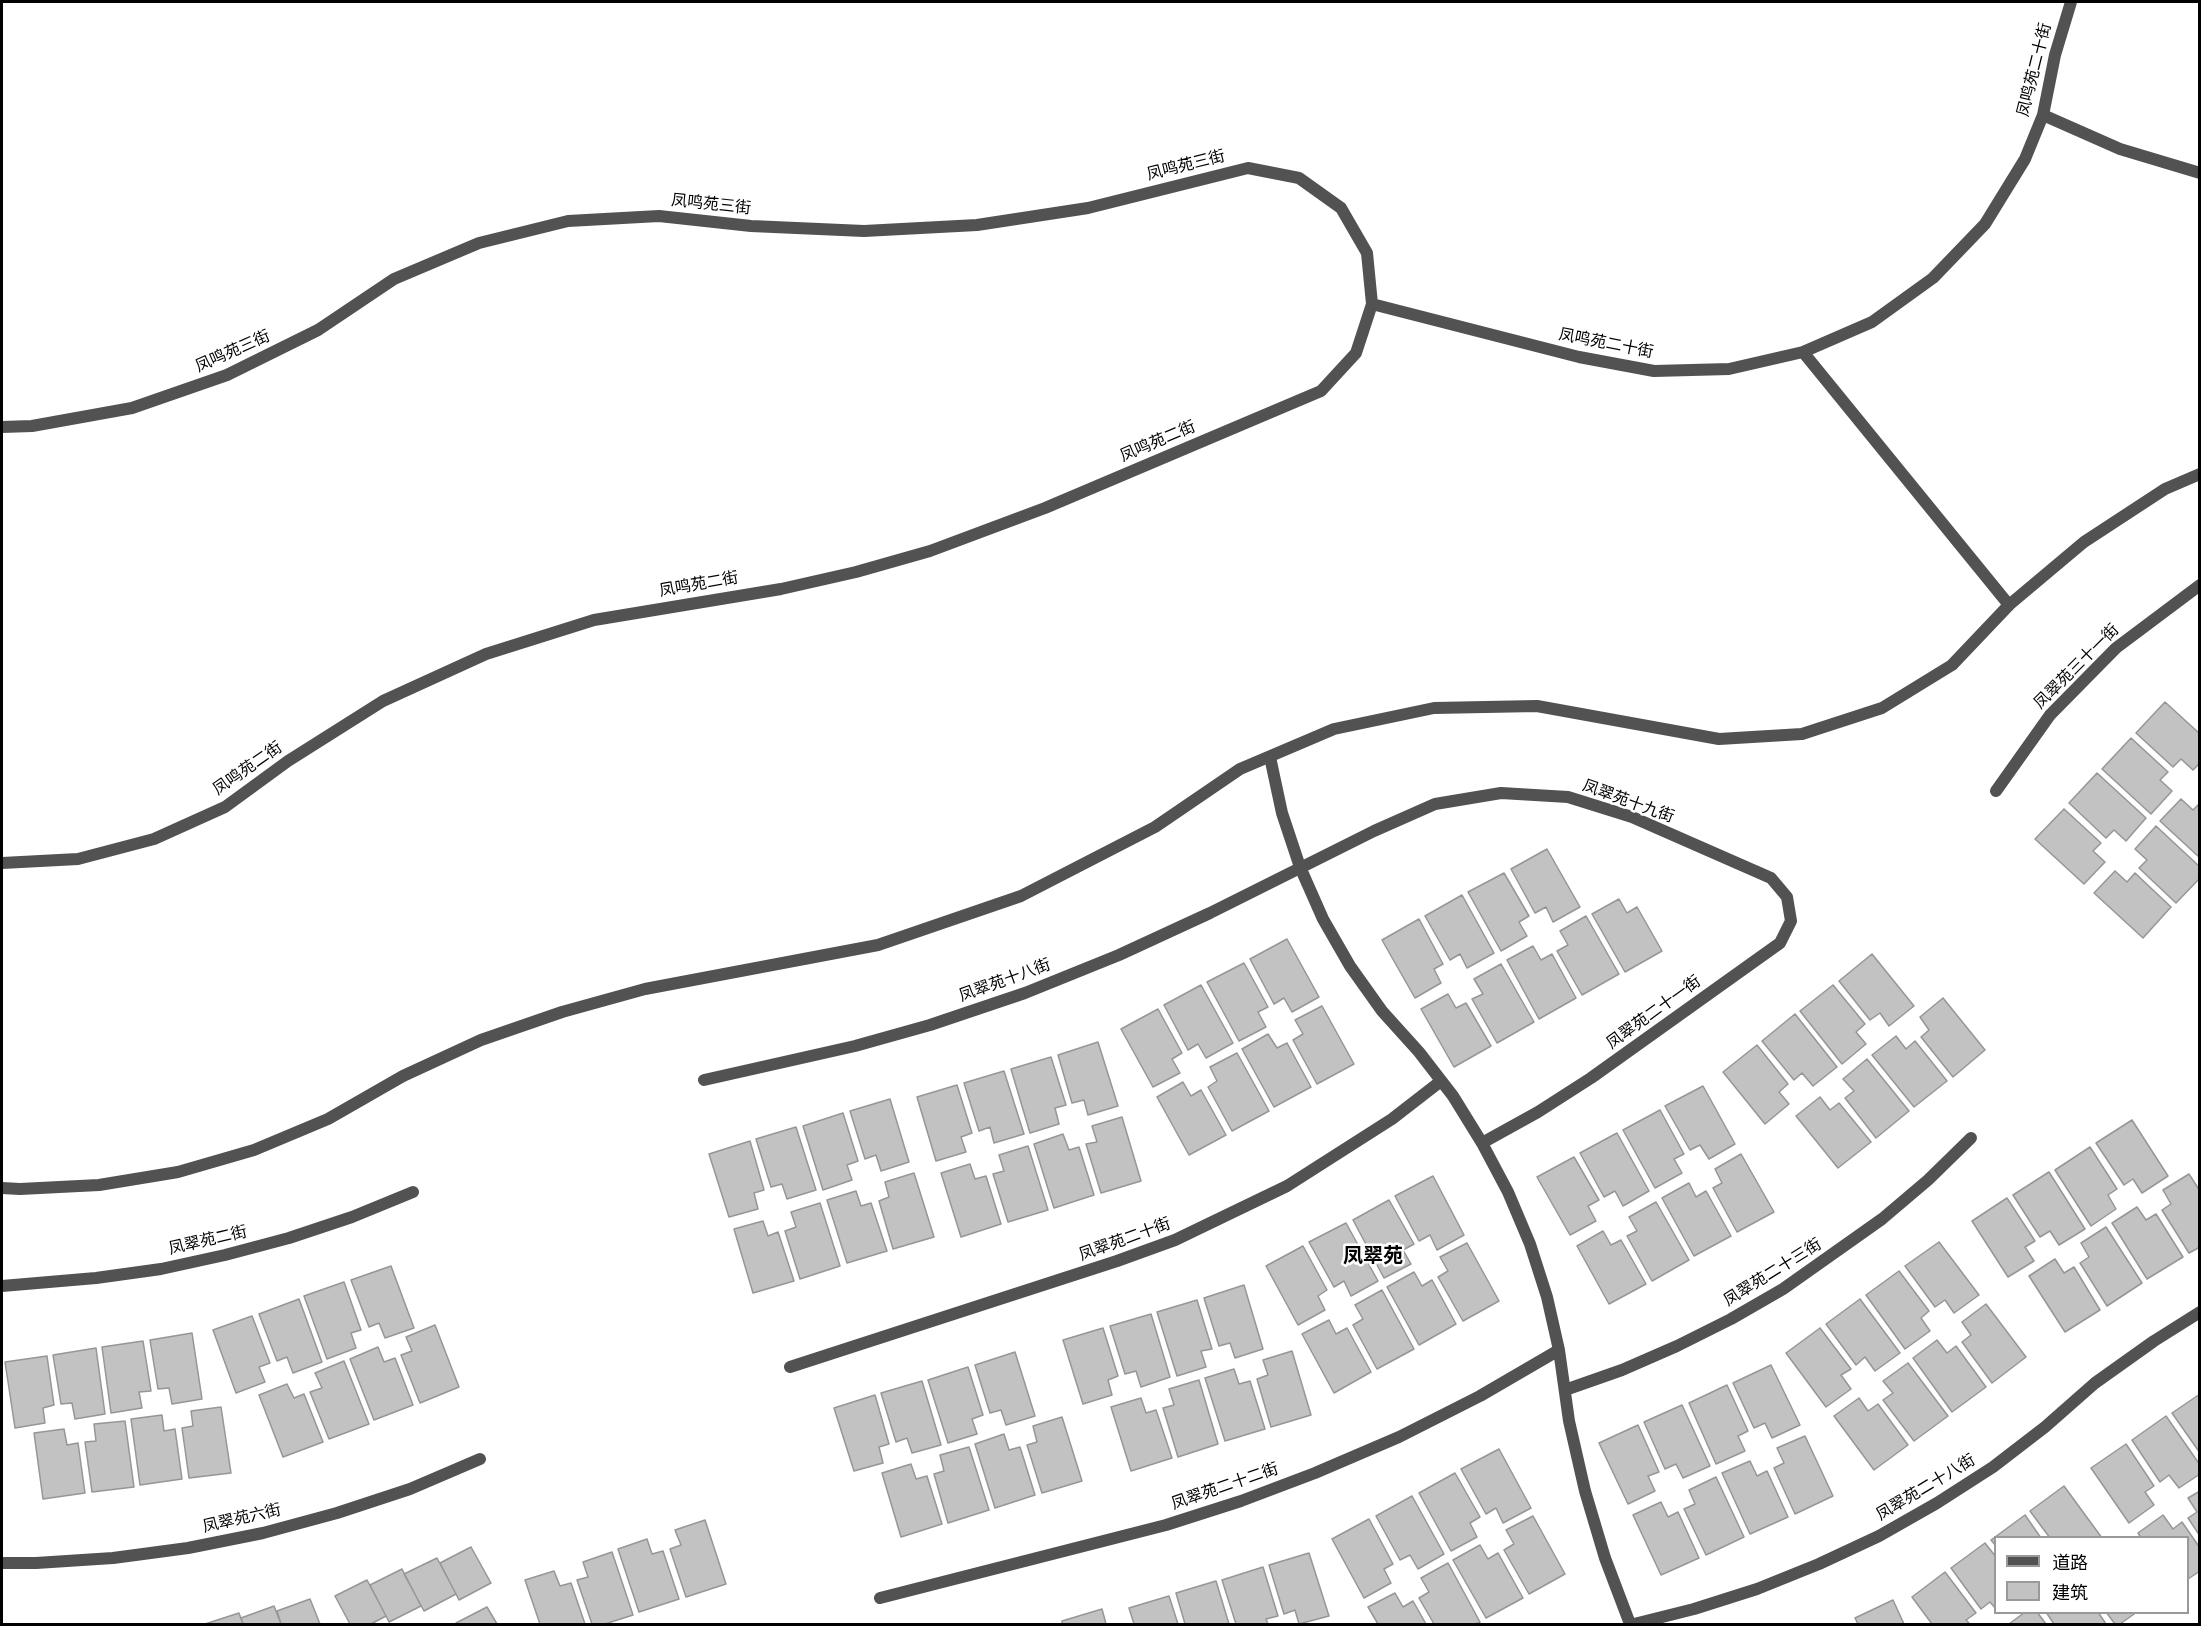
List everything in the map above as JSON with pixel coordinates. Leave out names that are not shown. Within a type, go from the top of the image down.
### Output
[{"type":"street","name":"凤鸣苑二十街","points":[[1372,304],[1579,357],[1654,371],[1729,369],[1803,352],[1872,322],[1933,278],[1985,224],[2025,159],[2043,115],[2055,55],[2071,2]]},
{"type":"street","points":[[2043,115],[2120,150],[2199,173]]},
{"type":"street","name":"凤鸣苑三街","points":[[2,427],[33,426],[132,408],[227,375],[318,330],[394,279],[478,243],[568,221],[659,216],[751,226],[864,231],[977,225],[1088,208],[1248,168],[1299,178],[1341,208],[1367,253],[1372,304]]},
{"type":"street","name":"凤鸣苑二街","points":[[2,863],[78,859],[154,839],[225,807],[288,761],[383,701],[486,654],[594,620],[781,589],[856,572],[930,551],[1045,508],[1321,391],[1356,353],[1372,304]]},
{"type":"street","points":[[1803,352],[2009,604]]},
{"type":"street","points":[[2,1188],[99,1185],[178,1172],[254,1150],[328,1119],[403,1076],[481,1040],[562,1012],[645,989],[878,945],[1021,896],[1155,826],[1240,769],[1334,729],[1434,708],[1536,706],[1719,739],[1802,734],[1882,708],[1952,664],[2009,604],[2084,542],[2165,489],[2199,474]]},
{"type":"street","name":"凤翠苑三十一街","points":[[1996,791],[2050,715],[2116,648],[2199,585]]},
{"type":"street","points":[[1270,757],[1282,813],[1300,867],[1323,919],[1350,966],[1382,1011],[1419,1052],[1441,1081],[1482,1143],[1508,1192],[1530,1244],[1547,1297],[1559,1350],[1569,1421],[1585,1491],[1605,1558],[1632,1624]]},
{"type":"street","name":"凤翠苑十九街","points":[[1300,867],[1435,804],[1501,793],[1568,797],[1632,818],[1771,878]]},
{"type":"street","name":"凤翠苑十八街","points":[[704,1080],[855,1046],[930,1025],[1026,993],[1119,956],[1300,867]]},
{"type":"street","name":"凤翠苑二十一街","points":[[1482,1143],[1538,1112],[1591,1078],[1780,943],[1791,921],[1790,913],[1787,897],[1771,878]]},
{"type":"street","name":"凤翠苑二十街","points":[[790,1367],[1106,1265],[1175,1240],[1287,1186],[1392,1119],[1441,1081]]},
{"type":"street","name":"凤翠苑二十三街","points":[[1565,1390],[1622,1370],[1677,1346],[1784,1289],[1882,1219],[1928,1180],[1971,1138]]},
{"type":"street","name":"凤翠苑二街","points":[[2,1286],[96,1278],[161,1269],[225,1255],[352,1217],[413,1192]]},
{"type":"street","name":"凤翠苑二十八街","points":[[1632,1624],[1694,1609],[1757,1589],[1879,1536],[1937,1503],[1993,1467],[2045,1427],[2095,1383],[2199,1312]]},
{"type":"street","name":"凤翠苑二十二街","points":[[880,1598],[1166,1525],[1241,1501],[1315,1473],[1399,1437],[1480,1396],[1559,1350]]},
{"type":"street","name":"凤翠苑六街","points":[[2,1563],[113,1558],[188,1548],[263,1533],[337,1513],[410,1489],[480,1460]]},
{"type":"building","points":[[2165,702],[2200,734],[2200,763],[2193,770],[2181,759],[2173,767],[2136,733]]},
{"type":"building","points":[[2131,738],[2168,772],[2160,780],[2172,791],[2151,814],[2102,769]]},
{"type":"building","points":[[2097,773],[2146,818],[2126,841],[2114,830],[2106,838],[2069,803]]},
{"type":"building","points":[[2181,799],[2193,810],[2200,803],[2200,858],[2160,821]]},
{"type":"building","points":[[2064,809],[2101,843],[2093,851],[2105,862],[2084,884],[2035,839]]},
{"type":"building","points":[[2156,826],[2200,867],[2200,878],[2176,903],[2139,868],[2147,860],[2135,849]]},
{"type":"building","points":[[1547,849],[1580,907],[1553,922],[1546,907],[1535,913],[1511,869]]},
{"type":"building","points":[[2115,871],[2127,882],[2135,873],[2171,907],[2143,938],[2094,893]]},
{"type":"building","points":[[1504,873],[1529,916],[1519,922],[1527,936],[1501,951],[1468,892]]},
{"type":"building","points":[[1462,895],[1494,953],[1467,968],[1460,954],[1450,960],[1425,916]]},
{"type":"building","points":[[1619,899],[1627,913],[1637,907],[1662,951],[1625,972],[1592,914]]},
{"type":"building","points":[[1586,916],[1619,974],[1582,995],[1557,951],[1568,945],[1560,931]]},
{"type":"building","points":[[1419,919],[1443,964],[1434,969],[1441,983],[1415,998],[1382,940]]},
{"type":"building","points":[[1287,939],[1319,997],[1292,1012],[1284,998],[1274,1004],[1250,959]]},
{"type":"building","points":[[1533,946],[1541,960],[1552,954],[1576,998],[1539,1019],[1507,960]]},
{"type":"building","points":[[1872,954],[1914,1006],[1889,1026],[1880,1013],[1870,1020],[1839,981]]},
{"type":"building","points":[[1244,963],[1268,1007],[1258,1012],[1266,1027],[1239,1041],[1207,982]]},
{"type":"building","points":[[1501,964],[1534,1022],[1497,1043],[1472,999],[1483,994],[1474,979]]},
{"type":"building","points":[[1201,985],[1233,1043],[1206,1058],[1198,1044],[1188,1050],[1164,1005]]},
{"type":"building","points":[[1833,985],[1865,1024],[1856,1032],[1866,1044],[1842,1064],[1800,1011]]},
{"type":"building","points":[[1448,994],[1456,1008],[1466,1003],[1491,1046],[1454,1067],[1421,1009]]},
{"type":"building","points":[[1943,998],[1985,1050],[1953,1077],[1921,1037],[1929,1030],[1920,1017]]},
{"type":"building","points":[[1322,1006],[1354,1064],[1317,1084],[1293,1040],[1303,1034],[1295,1020]]},
{"type":"building","points":[[1158,1009],[1182,1053],[1172,1059],[1180,1073],[1153,1087],[1121,1029]]},
{"type":"building","points":[[1795,1014],[1837,1067],[1813,1086],[1802,1073],[1794,1080],[1762,1041]]},
{"type":"building","points":[[1268,1034],[1277,1048],[1287,1043],[1311,1087],[1274,1107],[1242,1049]]},
{"type":"building","points":[[1896,1036],[1906,1049],[1915,1041],[1947,1081],[1914,1107],[1872,1055]]},
{"type":"building","points":[[1098,1042],[1118,1106],[1088,1115],[1084,1100],[1072,1103],[1058,1055]]},
{"type":"building","points":[[1757,1045],[1788,1084],[1779,1092],[1789,1104],[1765,1124],[1723,1072]]},
{"type":"building","points":[[1237,1053],[1269,1111],[1232,1131],[1208,1087],[1217,1081],[1210,1067]]},
{"type":"building","points":[[1051,1057],[1066,1105],[1055,1108],[1059,1124],[1030,1133],[1011,1069]]},
{"type":"building","points":[[1867,1059],[1909,1111],[1876,1138],[1845,1098],[1854,1091],[1843,1079]]},
{"type":"building","points":[[1004,1071],[1024,1134],[994,1143],[990,1127],[979,1131],[964,1083]]},
{"type":"building","points":[[1183,1082],[1191,1096],[1201,1090],[1226,1135],[1189,1155],[1157,1097]]},
{"type":"building","points":[[957,1085],[972,1133],[961,1137],[966,1152],[936,1161],[917,1097]]},
{"type":"building","points":[[1703,1086],[1735,1144],[1709,1159],[1700,1145],[1690,1150],[1665,1106]]},
{"type":"building","points":[[1820,1097],[1830,1110],[1839,1103],[1871,1142],[1838,1168],[1796,1116]]},
{"type":"building","points":[[890,1099],[909,1162],[881,1171],[876,1155],[865,1159],[850,1111]]},
{"type":"building","points":[[1660,1110],[1684,1154],[1674,1159],[1682,1173],[1655,1188],[1623,1130]]},
{"type":"building","points":[[843,1113],[858,1161],[847,1165],[852,1180],[823,1190],[803,1126]]},
{"type":"building","points":[[1122,1117],[1141,1181],[1101,1193],[1086,1144],[1097,1142],[1092,1126]]},
{"type":"building","points":[[2132,1120],[2168,1176],[2142,1193],[2133,1179],[2124,1185],[2096,1143]]},
{"type":"building","points":[[796,1127],[816,1190],[787,1199],[782,1184],[771,1187],[756,1139]]},
{"type":"building","points":[[1617,1133],[1649,1191],[1623,1206],[1615,1191],[1604,1197],[1580,1153]]},
{"type":"building","points":[[1063,1134],[1069,1150],[1079,1147],[1094,1195],[1054,1208],[1034,1144]]},
{"type":"building","points":[[750,1141],[764,1190],[754,1193],[758,1209],[729,1217],[709,1154]]},
{"type":"building","points":[[1028,1146],[1048,1210],[1008,1222],[993,1174],[1004,1171],[999,1155]]},
{"type":"building","points":[[2090,1147],[2117,1189],[2108,1195],[2116,1209],[2091,1226],[2055,1170]]},
{"type":"building","points":[[1741,1154],[1774,1212],[1737,1232],[1713,1188],[1722,1183],[1715,1169]]},
{"type":"building","points":[[1574,1157],[1599,1200],[1588,1206],[1596,1221],[1570,1235],[1537,1177]]},
{"type":"building","points":[[970,1164],[975,1179],[986,1176],[1001,1224],[961,1237],[941,1173]]},
{"type":"building","points":[[2049,1172],[2085,1229],[2059,1245],[2050,1231],[2040,1237],[2013,1195]]},
{"type":"building","points":[[914,1173],[934,1237],[893,1249],[879,1201],[889,1197],[885,1182]]},
{"type":"building","points":[[2189,1174],[2200,1191],[2200,1247],[2189,1253],[2162,1210],[2171,1204],[2163,1190]]},
{"type":"building","points":[[1433,1176],[1464,1235],[1437,1250],[1430,1235],[1419,1241],[1395,1196]]},
{"type":"building","points":[[1689,1183],[1696,1197],[1706,1191],[1731,1236],[1694,1256],[1662,1198]]},
{"type":"building","points":[[856,1191],[861,1206],[871,1203],[887,1251],[847,1263],[827,1200]]},
{"type":"building","points":[[2007,1198],[2035,1241],[2025,1247],[2034,1261],[2008,1277],[1972,1221]]},
{"type":"building","points":[[1389,1200],[1414,1244],[1403,1250],[1411,1264],[1384,1278],[1353,1220]]},
{"type":"building","points":[[1656,1202],[1689,1260],[1652,1281],[1627,1236],[1637,1231],[1629,1217]]},
{"type":"building","points":[[820,1203],[840,1266],[800,1279],[785,1231],[796,1227],[791,1212]]},
{"type":"building","points":[[2137,1207],[2146,1220],[2156,1214],[2183,1257],[2147,1279],[2112,1223]]},
{"type":"building","points":[[763,1221],[768,1236],[778,1232],[794,1281],[753,1293],[734,1229]]},
{"type":"building","points":[[1346,1223],[1378,1281],[1351,1296],[1344,1281],[1334,1287],[1309,1242]]},
{"type":"building","points":[[2106,1227],[2142,1283],[2107,1306],[2080,1263],[2089,1257],[2081,1243]]},
{"type":"building","points":[[1603,1231],[1611,1245],[1621,1240],[1646,1284],[1609,1304],[1577,1246]]},
{"type":"building","points":[[1939,1242],[1979,1295],[1954,1313],[1945,1300],[1935,1307],[1905,1266]]},
{"type":"building","points":[[1467,1243],[1499,1301],[1463,1321],[1438,1277],[1448,1271],[1440,1257]]},
{"type":"building","points":[[1303,1246],[1327,1290],[1318,1296],[1325,1310],[1298,1325],[1266,1266]]},
{"type":"building","points":[[2055,1259],[2064,1273],[2074,1267],[2100,1310],[2065,1332],[2029,1276]]},
{"type":"building","points":[[391,1266],[414,1328],[385,1338],[379,1323],[369,1327],[351,1280]]},
{"type":"building","points":[[1899,1271],[1929,1311],[1921,1318],[1930,1331],[1905,1349],[1866,1295]]},
{"type":"building","points":[[1414,1272],[1422,1286],[1432,1280],[1456,1324],[1419,1345],[1387,1287]]},
{"type":"building","points":[[344,1282],[361,1330],[351,1333],[356,1348],[327,1359],[304,1296]]},
{"type":"building","points":[[1244,1285],[1263,1349],[1235,1358],[1230,1343],[1219,1346],[1204,1298]]},
{"type":"building","points":[[1382,1290],[1414,1349],[1377,1369],[1353,1325],[1363,1319],[1355,1305]]},
{"type":"building","points":[[299,1299],[322,1362],[293,1373],[287,1357],[277,1361],[259,1314]]},
{"type":"building","points":[[1860,1299],[1900,1353],[1875,1371],[1865,1357],[1856,1365],[1826,1324]]},
{"type":"building","points":[[1197,1300],[1212,1349],[1201,1351],[1206,1367],[1177,1376],[1157,1312]]},
{"type":"building","points":[[1986,1304],[2026,1357],[1992,1383],[1962,1342],[1971,1335],[1962,1322]]},
{"type":"building","points":[[1151,1314],[1170,1377],[1141,1387],[1136,1371],[1125,1374],[1110,1326]]},
{"type":"building","points":[[252,1316],[270,1363],[259,1367],[265,1382],[236,1393],[213,1330]]},
{"type":"building","points":[[1329,1320],[1336,1334],[1347,1328],[1371,1372],[1334,1393],[1302,1334]]},
{"type":"building","points":[[435,1325],[459,1387],[420,1403],[401,1355],[412,1351],[406,1337]]},
{"type":"building","points":[[1103,1328],[1118,1376],[1108,1380],[1112,1395],[1083,1404],[1063,1340]]},
{"type":"building","points":[[1820,1328],[1851,1369],[1841,1375],[1851,1389],[1826,1407],[1786,1353]]},
{"type":"building","points":[[192,1333],[202,1399],[172,1404],[169,1388],[158,1389],[150,1340]]},
{"type":"building","points":[[1937,1340],[1947,1353],[1956,1346],[1986,1387],[1952,1412],[1913,1358]]},
{"type":"building","points":[[143,1341],[151,1391],[139,1392],[142,1408],[111,1413],[102,1347]]},
{"type":"building","points":[[378,1347],[384,1362],[395,1358],[413,1405],[374,1420],[350,1359]]},
{"type":"building","points":[[96,1348],[105,1414],[75,1419],[72,1403],[61,1404],[53,1355]]},
{"type":"building","points":[[1292,1351],[1311,1415],[1271,1427],[1257,1379],[1268,1375],[1263,1360]]},
{"type":"building","points":[[1015,1352],[1035,1416],[1006,1425],[1001,1410],[990,1413],[975,1365]]},
{"type":"building","points":[[47,1356],[54,1405],[43,1408],[45,1423],[15,1428],[5,1362]]},
{"type":"building","points":[[344,1361],[369,1424],[329,1439],[310,1392],[322,1388],[315,1373]]},
{"type":"building","points":[[1908,1363],[1948,1416],[1914,1441],[1883,1400],[1893,1393],[1883,1381]]},
{"type":"building","points":[[1771,1365],[1800,1425],[1772,1438],[1765,1423],[1754,1428],[1733,1383]]},
{"type":"building","points":[[968,1367],[983,1415],[972,1419],[977,1434],[948,1443],[928,1380]]},
{"type":"building","points":[[1234,1369],[1239,1384],[1250,1381],[1265,1429],[1225,1441],[1205,1378]]},
{"type":"building","points":[[1199,1380],[1218,1444],[1178,1457],[1163,1408],[1174,1405],[1169,1389]]},
{"type":"building","points":[[922,1381],[941,1445],[912,1453],[907,1438],[896,1442],[881,1393]]},
{"type":"building","points":[[287,1384],[294,1398],[304,1394],[323,1442],[283,1457],[259,1395]]},
{"type":"building","points":[[1727,1385],[1748,1431],[1738,1436],[1745,1451],[1716,1464],[1689,1403]]},
{"type":"building","points":[[2200,1394],[2200,1453],[2172,1413]]},
{"type":"building","points":[[875,1395],[889,1444],[879,1447],[883,1463],[854,1471],[834,1408]]},
{"type":"building","points":[[1141,1398],[1146,1413],[1156,1410],[1172,1458],[1131,1471],[1111,1407]]},
{"type":"building","points":[[1859,1398],[1868,1411],[1878,1404],[1908,1445],[1874,1470],[1834,1416]]},
{"type":"building","points":[[1682,1405],[1710,1466],[1683,1478],[1676,1464],[1665,1469],[1644,1422]]},
{"type":"building","points":[[221,1407],[231,1473],[189,1478],[182,1428],[193,1426],[191,1411]]},
{"type":"building","points":[[162,1415],[164,1431],[175,1429],[182,1479],[140,1485],[131,1419]]},
{"type":"building","points":[[2166,1416],[2200,1465],[2200,1474],[2179,1488],[2169,1475],[2160,1482],[2132,1440]]},
{"type":"building","points":[[1062,1417],[1082,1481],[1042,1493],[1027,1445],[1037,1442],[1033,1426]]},
{"type":"building","points":[[125,1421],[134,1487],[92,1492],[85,1442],[96,1441],[94,1424]]},
{"type":"building","points":[[1638,1425],[1659,1472],[1648,1476],[1655,1491],[1628,1504],[1599,1443]]},
{"type":"building","points":[[64,1429],[67,1445],[78,1443],[85,1493],[43,1499],[34,1433]]},
{"type":"building","points":[[1004,1434],[1009,1450],[1020,1447],[1035,1495],[995,1508],[975,1444]]},
{"type":"building","points":[[1805,1436],[1833,1496],[1795,1514],[1774,1468],[1784,1463],[1777,1448]]},
{"type":"building","points":[[2126,1444],[2154,1486],[2145,1492],[2154,1505],[2129,1523],[2091,1468]]},
{"type":"building","points":[[969,1447],[989,1510],[948,1523],[934,1474],[944,1471],[940,1455]]},
{"type":"building","points":[[1499,1449],[1531,1508],[1503,1523],[1496,1508],[1486,1514],[1461,1469]]},
{"type":"building","points":[[1750,1461],[1757,1476],[1767,1471],[1788,1517],[1750,1534],[1722,1473]]},
{"type":"building","points":[[911,1464],[916,1479],[927,1476],[942,1524],[901,1537],[882,1473]]},
{"type":"building","points":[[1455,1473],[1480,1517],[1470,1523],[1477,1537],[1451,1551],[1419,1493]]},
{"type":"building","points":[[1716,1477],[1744,1537],[1706,1555],[1684,1509],[1695,1504],[1689,1490]]},
{"type":"building","points":[[2064,1486],[2101,1536],[2049,1536],[2030,1511]]},
{"type":"building","points":[[2200,1491],[2200,1536],[2188,1518],[2197,1512],[2188,1498]]},
{"type":"building","points":[[1412,1496],[1444,1554],[1418,1569],[1410,1555],[1400,1560],[1376,1516]]},
{"type":"building","points":[[1661,1502],[1668,1517],[1678,1512],[1699,1558],[1661,1575],[1633,1515]]},
{"type":"building","points":[[2025,1515],[2040,1536],[1996,1536]]},
{"type":"building","points":[[2163,1515],[2173,1529],[2182,1522],[2200,1548],[2200,1571],[2189,1578],[2189,1536],[2140,1536],[2138,1533]]},
{"type":"building","points":[[1533,1516],[1565,1574],[1529,1594],[1504,1550],[1514,1544],[1506,1530]]},
{"type":"building","points":[[1369,1519],[1393,1564],[1384,1569],[1391,1583],[1364,1598],[1332,1539]]},
{"type":"building","points":[[705,1520],[726,1584],[686,1597],[670,1549],[681,1545],[675,1530]]},
{"type":"building","points":[[647,1539],[652,1554],[663,1551],[679,1599],[639,1612],[618,1549]]},
{"type":"building","points":[[1985,1543],[1994,1554],[1994,1607],[1990,1602],[1981,1609],[1951,1568]]},
{"type":"building","points":[[1480,1545],[1488,1559],[1498,1553],[1523,1598],[1486,1618],[1453,1560]]},
{"type":"building","points":[[471,1547],[491,1583],[459,1600],[440,1563]]},
{"type":"building","points":[[612,1552],[633,1615],[605,1624],[592,1624],[577,1580],[588,1577],[583,1562]]},
{"type":"building","points":[[1309,1553],[1329,1616],[1299,1624],[1295,1610],[1284,1614],[1269,1565]]},
{"type":"building","points":[[437,1558],[456,1594],[424,1611],[404,1574]]},
{"type":"building","points":[[1448,1563],[1480,1622],[1434,1624],[1419,1598],[1429,1592],[1421,1578]]},
{"type":"building","points":[[1263,1567],[1278,1616],[1266,1619],[1268,1624],[1236,1624],[1222,1580]]},
{"type":"building","points":[[402,1569],[421,1606],[389,1622],[370,1585]]},
{"type":"building","points":[[554,1571],[560,1586],[571,1583],[585,1624],[540,1624],[525,1580]]},
{"type":"building","points":[[1945,1572],[1976,1613],[1966,1620],[1970,1624],[1932,1624],[1912,1597]]},
{"type":"building","points":[[367,1580],[386,1616],[371,1624],[350,1624],[335,1596]]},
{"type":"building","points":[[1216,1581],[1229,1624],[1185,1624],[1176,1593]]},
{"type":"building","points":[[1395,1593],[1403,1607],[1413,1601],[1426,1624],[1378,1624],[1368,1607]]},
{"type":"building","points":[[1169,1596],[1178,1624],[1134,1624],[1129,1608]]},
{"type":"building","points":[[310,1599],[320,1624],[281,1624],[277,1611]]},
{"type":"building","points":[[1893,1600],[1904,1624],[1858,1624],[1855,1618]]},
{"type":"building","points":[[274,1606],[281,1624],[243,1624],[241,1618]]},
{"type":"building","points":[[487,1607],[497,1624],[456,1624],[456,1623]]},
{"type":"building","points":[[1102,1609],[1106,1624],[1062,1624],[1062,1621]]},
{"type":"building","points":[[239,1613],[243,1624],[205,1624]]},
{"type":"building","points":[[2022,1614],[2038,1614],[2046,1624],[2009,1624]]},
{"type":"building","points":[[2047,1614],[2099,1614],[2106,1624],[2054,1624]]},
{"type":"building","points":[[2108,1614],[2134,1614],[2120,1624],[2115,1624]]},
{"type":"district","name":"凤翠苑","points":[[1373,1257]]}]
